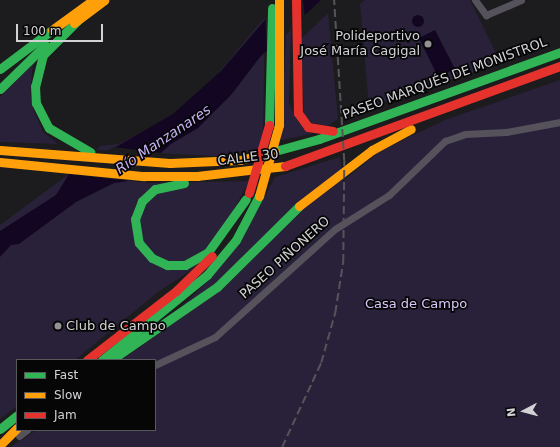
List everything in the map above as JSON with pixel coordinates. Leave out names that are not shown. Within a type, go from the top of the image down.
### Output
[{"type":"main road","points":[[0,69],[93,0]]},
{"type":"main road","points":[[0,89],[80,18],[104,0]]},
{"type":"main road","points":[[270,0],[272,28]]},
{"type":"main road","points":[[88,359],[195,274],[228,235],[248,196],[269,125],[273,0]]},
{"type":"main road","points":[[103,359],[207,275],[236,240],[259,196],[279,125],[282,55],[280,18],[281,0]]},
{"type":"main road","points":[[296,0],[298,113],[308,127],[338,131]]},
{"type":"main road","points":[[80,18],[43,55],[37,67],[36,103],[41,117],[57,136],[99,156]]},
{"type":"main road","name":"PASEO MARQUÉS DE MONISTROL","points":[[338,131],[560,52]]},
{"type":"main road","name":"PASEO MARQUÉS DE MONISTROL","points":[[532,76],[560,66]]},
{"type":"main road","points":[[112,359],[217,287],[289,215],[372,150],[412,128],[532,76]]},
{"type":"main road","name":"CALLE 30","points":[[0,162],[62,166],[144,176],[197,176],[278,169],[532,76]]},
{"type":"main road","name":"CALLE 30","points":[[0,150],[99,156],[170,163],[240,160],[276,152],[338,131]]},
{"type":"main road","points":[[248,196],[208,252],[185,266],[159,263],[146,253],[136,235],[137,210],[148,195],[162,185],[229,179],[278,169]]},
{"type":"main road","points":[[0,429],[16,416]]},
{"type":"main road","points":[[0,445],[18,432]]},
{"type":"street","points":[[475,0],[486,15],[521,0]]},
{"type":"street","name":"PASEO PIÑONERO","points":[[156,365],[215,337],[325,236],[389,195],[445,141],[465,134],[506,132],[560,122]]},
{"type":"green space","name":"Polideportivo José María Cagigal","points":[[365,0],[470,0],[501,63],[369,107],[360,4]]},
{"type":"green space","points":[[328,13],[338,119],[328,126],[312,123],[304,114],[301,39]]},
{"type":"green space","points":[[265,17],[263,130],[258,151],[215,156],[96,150],[100,146],[119,144],[176,114],[216,76]]},
{"type":"green space","points":[[291,29],[289,103],[298,122],[312,134],[281,140],[286,34]]},
{"type":"green space","points":[[33,64],[30,93],[34,111],[43,132],[58,144],[0,142],[0,97]]},
{"type":"green space","name":"Casa de Campo","points":[[560,80],[560,447],[10,447],[35,431],[156,431],[156,359],[122,359],[187,314],[182,306],[207,282],[242,240],[275,177],[340,157],[343,181],[380,151],[445,120]]},
{"type":"green space","points":[[69,174],[150,183],[249,181],[229,219],[193,269],[158,292],[76,359],[16,359],[16,407],[0,419],[0,225]]},
{"type":"water","name":"Río Manzanares","points":[[282,0],[321,0],[260,57],[231,95],[198,128],[171,144],[129,181],[114,183],[76,202],[19,244],[11,245],[0,257],[0,231],[56,195],[69,174],[173,114],[221,71]]},
{"type":"water","points":[[416,15],[420,15],[424,21],[420,27],[416,27],[412,23],[412,19]]},
{"type":"water","points":[[435,30],[455,69],[438,77],[419,38]]},
{"type":"pier","points":[[281,0],[303,0],[305,18],[267,51],[265,17]]},
{"type":"pier","points":[[114,147],[161,153],[129,181],[69,174]]},
{"type":"railway","points":[[282,447],[321,363],[335,313],[343,262],[344,161],[334,0]]},
{"type":"traffic: fast","points":[[269,125],[272,8]]},
{"type":"traffic: fast","points":[[80,18],[43,55],[35,86],[36,103],[49,128],[90,152]]},
{"type":"traffic: fast","points":[[0,69],[52,30]]},
{"type":"traffic: fast","points":[[0,89],[45,45]]},
{"type":"traffic: fast","points":[[275,151],[319,139],[560,52]]},
{"type":"traffic: fast","points":[[184,183],[155,189],[142,201],[135,219],[139,243],[152,258],[167,265],[185,265],[208,252],[246,199]]},
{"type":"traffic: fast","points":[[103,359],[207,275],[236,240],[259,196]]},
{"type":"traffic: fast","points":[[112,359],[217,287],[299,206]]},
{"type":"traffic: fast","points":[[0,429],[16,416]]},
{"type":"traffic: slow","points":[[52,30],[93,0]]},
{"type":"traffic: slow","points":[[74,23],[104,0]]},
{"type":"traffic: slow","points":[[279,0],[279,125]]},
{"type":"traffic: slow","points":[[259,196],[279,125]]},
{"type":"traffic: slow","points":[[299,206],[372,150],[411,129]]},
{"type":"traffic: slow","points":[[0,150],[170,163],[240,160],[275,151]]},
{"type":"traffic: slow","points":[[0,162],[144,176],[197,176],[285,166]]},
{"type":"traffic: slow","points":[[0,445],[16,429]]},
{"type":"traffic: jam","points":[[296,0],[298,113],[308,127],[333,131]]},
{"type":"traffic: jam","points":[[285,166],[560,66]]},
{"type":"traffic: jam","points":[[249,193],[269,125]]},
{"type":"traffic: jam","points":[[88,359],[176,291],[212,256]]},
{"type":"place","name":"Polideportivo José María Cagigal","points":[[428,44]]},
{"type":"place","name":"Club de Campo","points":[[58,326]]}]
